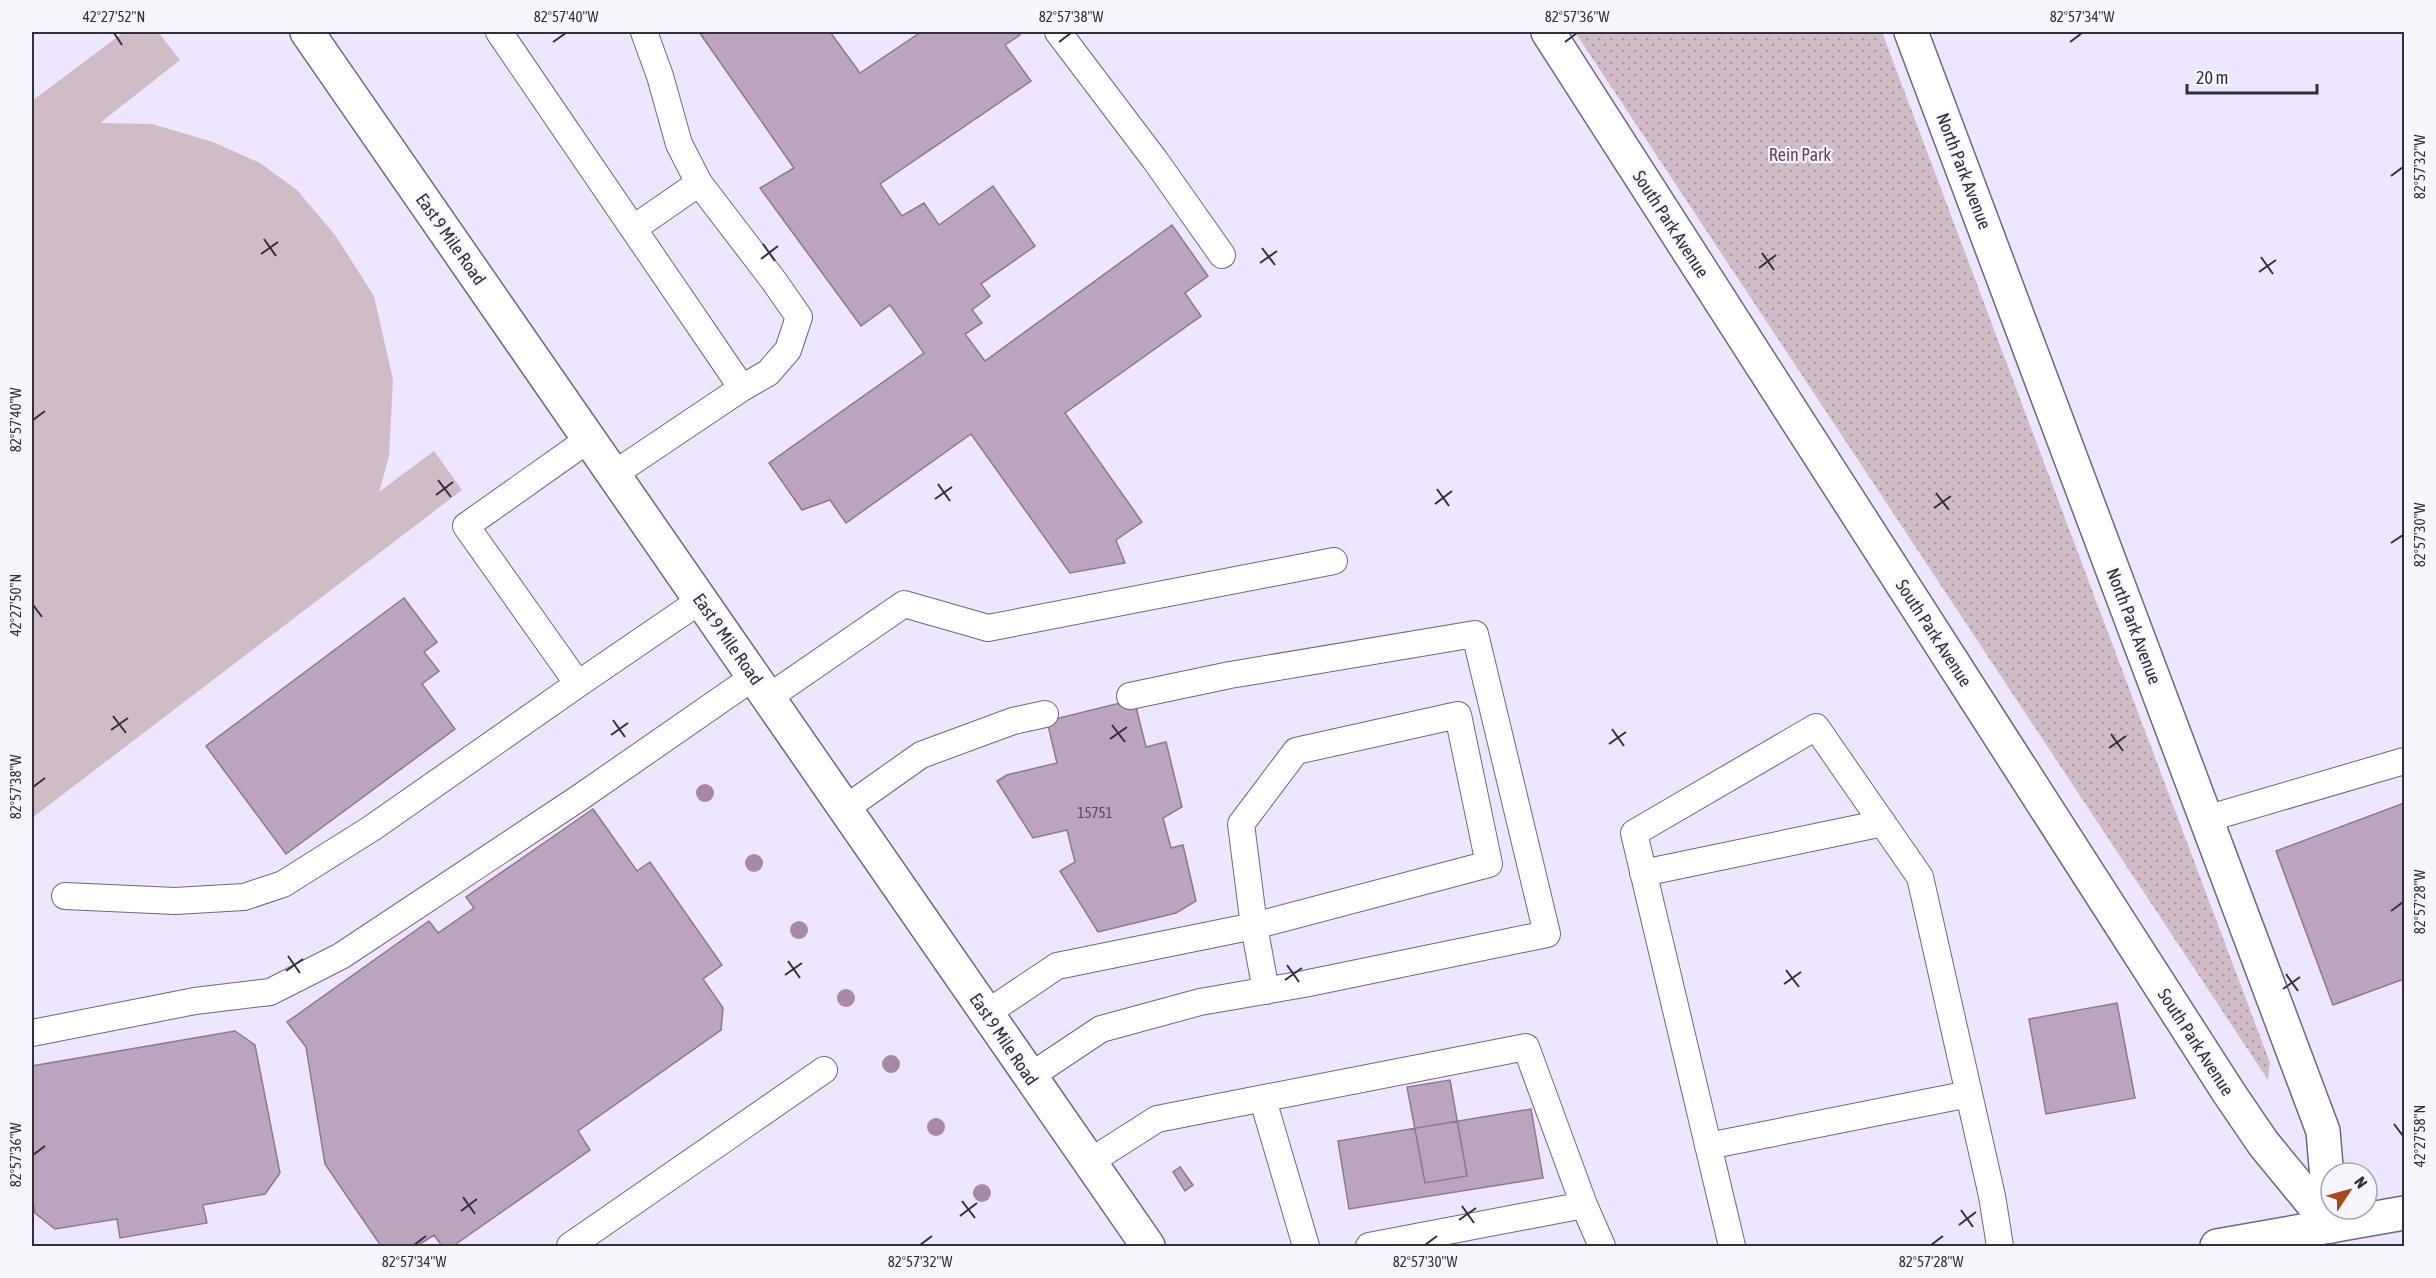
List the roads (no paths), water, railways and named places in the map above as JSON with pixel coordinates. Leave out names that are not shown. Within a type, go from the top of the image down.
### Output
[{"type":"street","name":"East 9 Mile Road","points":[[307,32],[846,808],[1088,1163],[1148,1246]]},
{"type":"street","name":"South Park Avenue","points":[[1548,32],[2229,1093],[2263,1143],[2331,1226]]},
{"type":"street","name":"North Park Avenue","points":[[1911,32],[2323,1131],[2331,1226]]},
{"type":"street","points":[[2217,1246],[2404,1213]]},
{"type":"lane","points":[[499,32],[742,388]]},
{"type":"lane","points":[[614,474],[768,373],[788,350],[799,317],[699,183],[679,144],[660,76],[644,32]]},
{"type":"lane","points":[[1058,32],[1155,160],[1222,255]]},
{"type":"lane","points":[[634,228],[699,183]]},
{"type":"lane","points":[[578,684],[466,526],[589,439]]},
{"type":"lane","points":[[32,1033],[195,1001],[270,992],[341,956],[618,771],[904,604],[988,628],[1334,561]]},
{"type":"lane","points":[[65,896],[175,901],[244,897],[283,884],[372,828],[701,600]]},
{"type":"lane","points":[[1029,1077],[1101,1029],[1200,1002],[1266,991],[1547,934],[1475,634],[1230,675],[1130,696]]},
{"type":"lane","points":[[846,808],[921,755],[1013,721],[1045,714]]},
{"type":"lane","points":[[987,1013],[1057,966],[1254,926],[1489,864],[1458,715],[1296,751],[1241,824],[1254,926],[1266,991]]},
{"type":"lane","points":[[1732,1246],[1634,833],[1816,727],[1920,877],[1992,1196],[2000,1246]]},
{"type":"lane","points":[[2206,819],[2404,761]]},
{"type":"lane","points":[[1643,873],[1883,823]]},
{"type":"lane","points":[[1088,1163],[1157,1119],[1527,1047],[1584,1205],[1602,1246]]},
{"type":"lane","points":[[570,1246],[824,1070]]},
{"type":"lane","points":[[1707,1146],[1969,1094]]},
{"type":"lane","points":[[1263,1100],[1306,1246]]},
{"type":"lane","points":[[1382,1245],[1584,1205]]},
{"type":"park label","name":"Rein Park","points":[[1800,154]]}]
